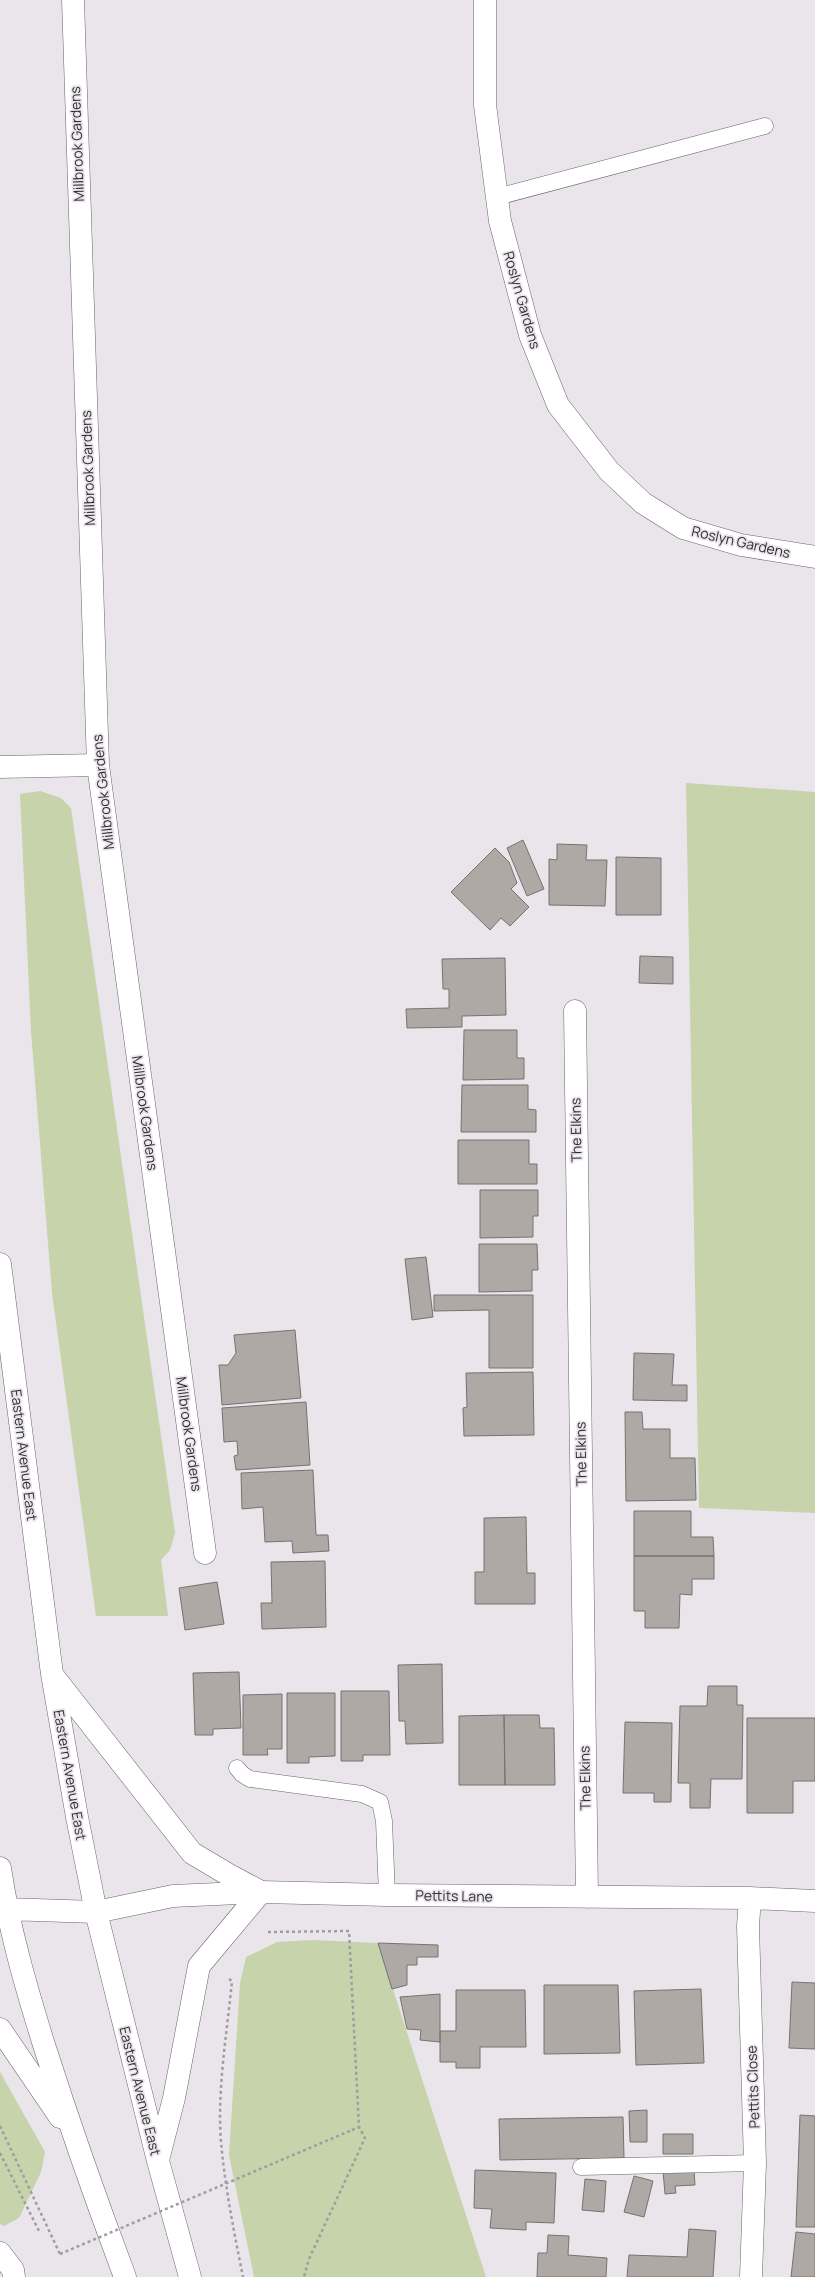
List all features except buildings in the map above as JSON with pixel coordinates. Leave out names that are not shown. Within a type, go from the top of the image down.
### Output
[{"type":"main road","name":"Millbrook Gardens","points":[[73,0],[98,765],[205,1553]]},
{"type":"main road","name":"Roslyn Gardens","points":[[485,0],[485,105],[500,221],[530,335],[558,405],[609,471],[643,503],[683,528],[741,545],[815,557]]},
{"type":"main road","points":[[0,767],[98,765]]},
{"type":"main road","name":"The Elkins","points":[[575,1011],[587,1897]]},
{"type":"main road","name":"Eastern Avenue East","points":[[0,1264],[52,1674],[96,1912],[158,2161],[190,2277]]},
{"type":"main road","points":[[52,1674],[192,1853],[228,1875],[261,1892],[199,1966],[174,2098],[158,2161]]},
{"type":"main road","points":[[0,1868],[3,1909],[23,1977],[73,2136],[125,2277]]},
{"type":"main road","name":"Pettits Lane","points":[[3,1909],[96,1912],[173,1896],[261,1892],[387,1895],[750,1898],[815,1901]]},
{"type":"main road","name":"Pettits Close","points":[[750,1898],[748,1926],[755,2163],[750,2277]]},
{"type":"main road","points":[[0,2029],[73,2136]]},
{"type":"main road","points":[[0,2253],[9,2274]]},
{"type":"lane","points":[[497,197],[765,126]]},
{"type":"lane","points":[[237,1768],[242,1774],[250,1778],[362,1794],[380,1802],[384,1821],[387,1895]]},
{"type":"lane","points":[[581,2167],[755,2163]]},
{"type":"path","points":[[263,1932],[349,1931],[359,2127],[365,2138],[309,2259],[304,2277]]},
{"type":"path","points":[[226,1978],[232,1981],[222,2084],[221,2141],[231,2217],[244,2277]]},
{"type":"path","points":[[0,2126],[60,2254],[359,2127]]},
{"type":"path","points":[[0,2153],[39,2231]]},
{"type":"green space","points":[[686,783],[815,792],[815,1513],[699,1508]]},
{"type":"green space","points":[[40,791],[61,798],[71,808],[175,1533],[170,1550],[161,1560],[168,1616],[96,1616],[52,1293],[31,1031],[20,794]]},
{"type":"green space","points":[[313,1940],[378,1943],[486,2277],[254,2277],[229,2155],[240,1983],[246,1957],[277,1942]]},
{"type":"green space","points":[[0,2072],[45,2152],[41,2172],[19,2218],[4,2226],[0,2224]]}]
